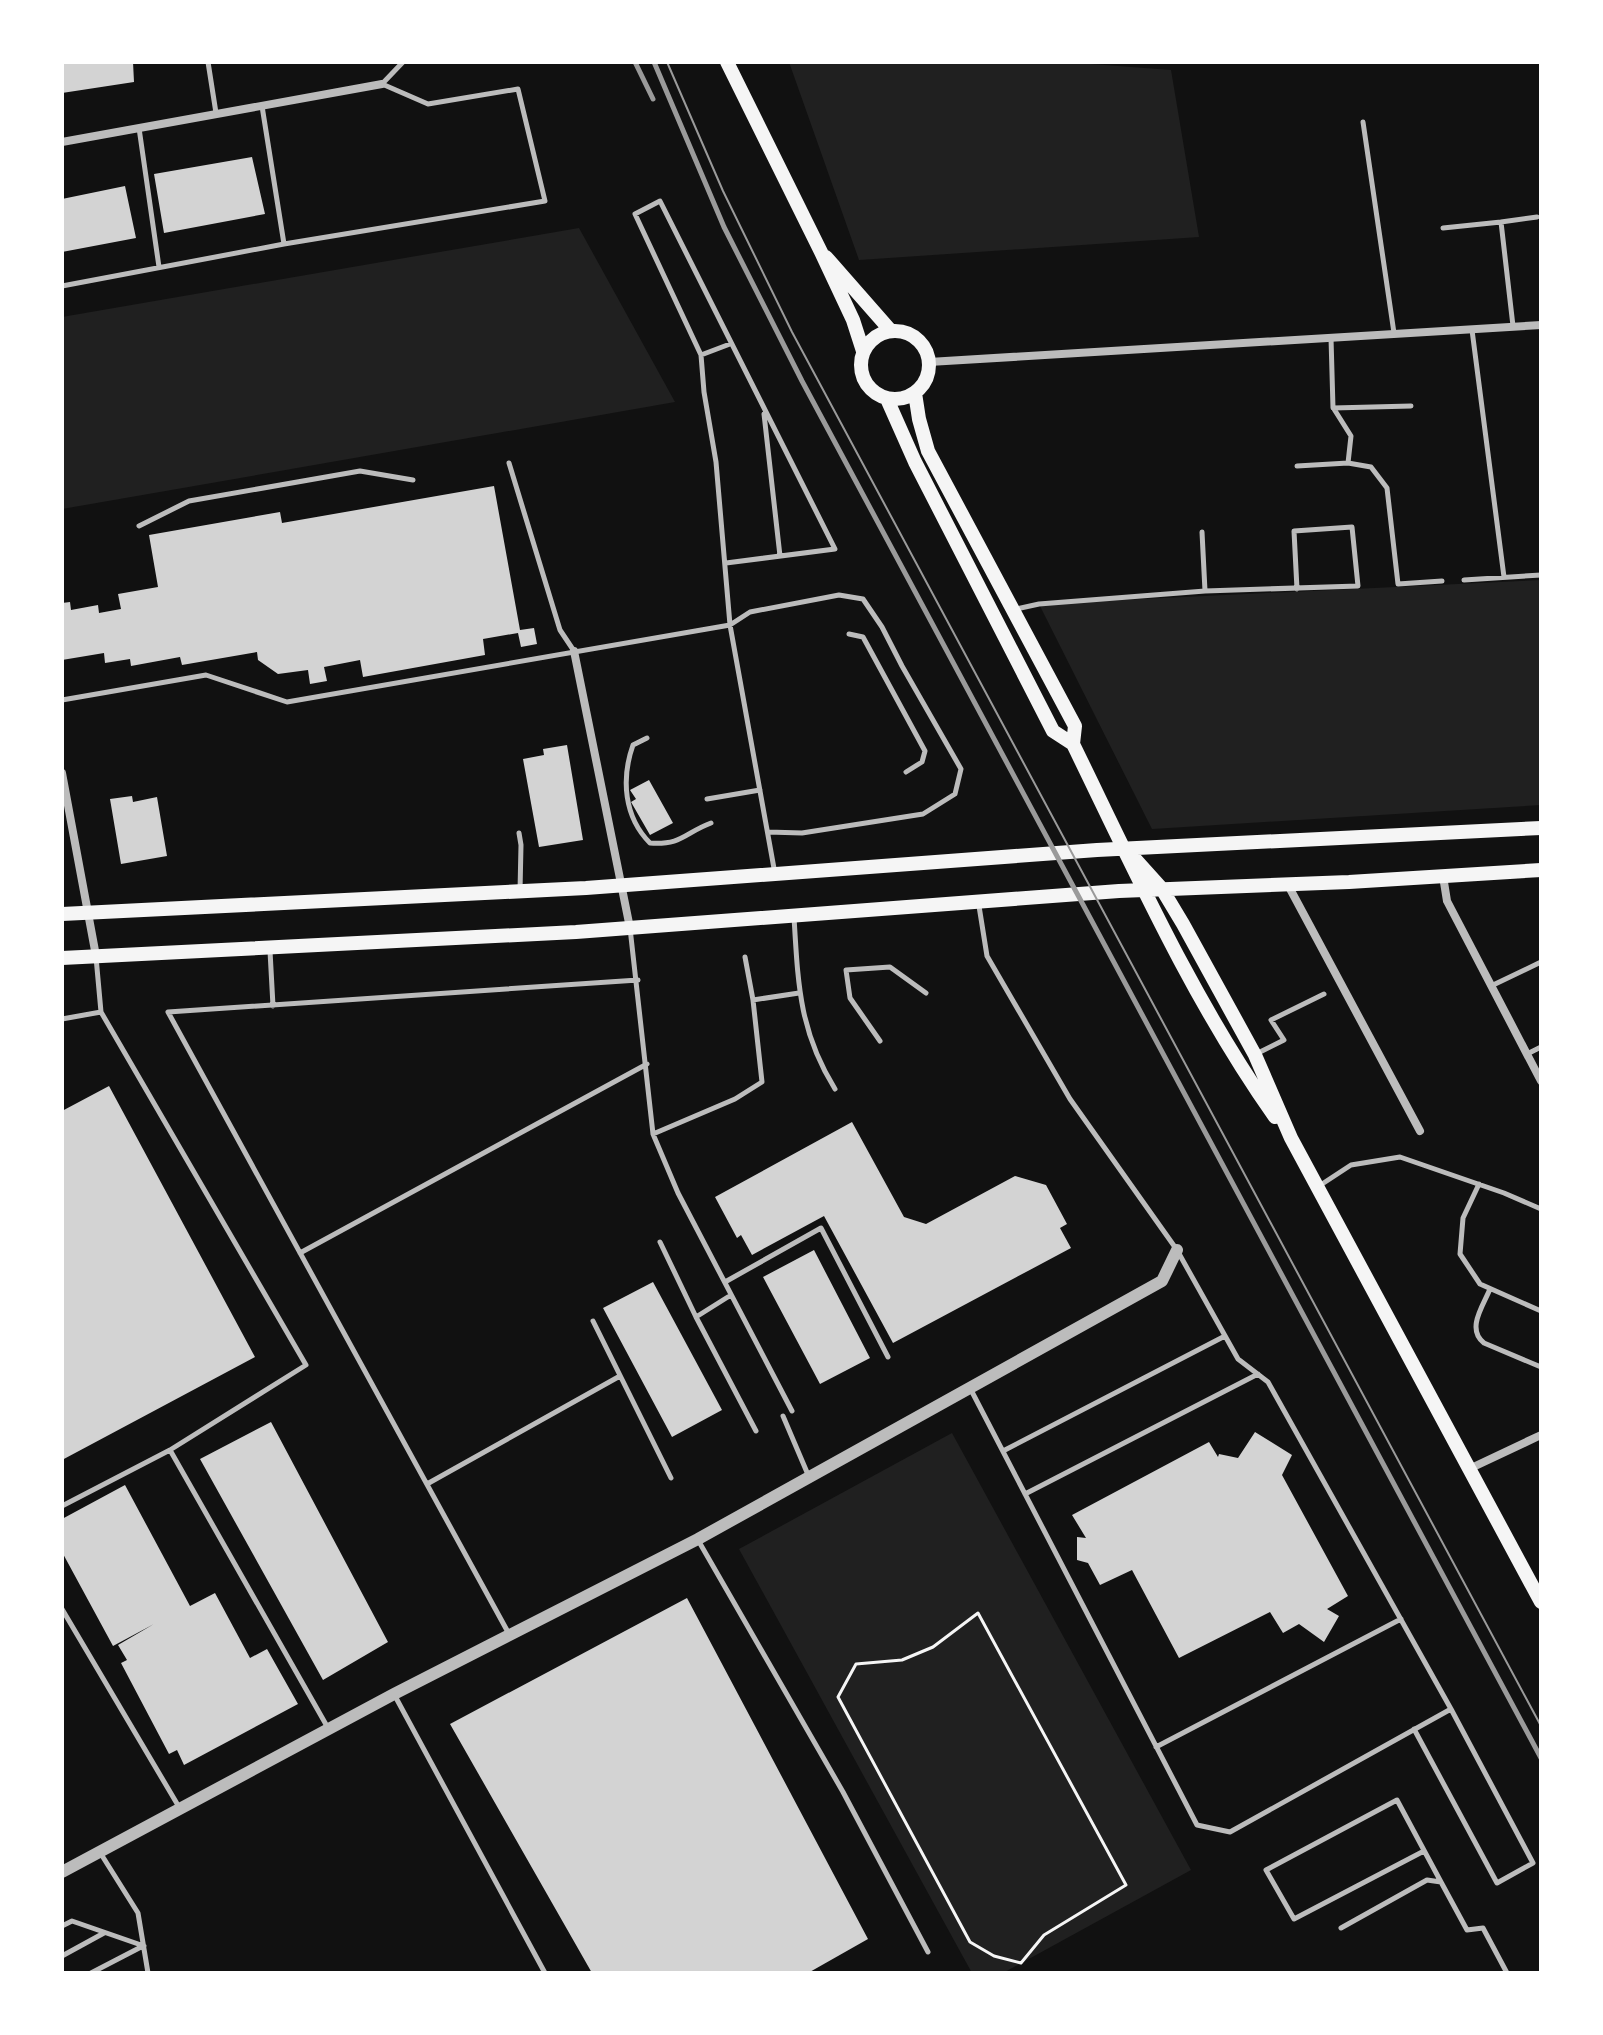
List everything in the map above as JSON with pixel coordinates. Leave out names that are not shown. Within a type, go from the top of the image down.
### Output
[{"type":"main road","points":[[727,62],[853,320],[863,351],[861,371],[864,381],[870,389],[887,399],[915,462],[1053,731],[1073,744],[1143,890],[1251,1082],[1291,1138]]},
{"type":"main road","points":[[821,252],[891,331]]},
{"type":"main road","points":[[863,351],[870,341],[891,331],[902,332],[921,343],[929,362],[923,384],[907,397],[887,399]]},
{"type":"main road","points":[[915,393],[928,451],[1075,726],[1073,744]]},
{"type":"main road","points":[[62,914],[519,892],[1126,849],[1541,828]]},
{"type":"main road","points":[[1126,849],[1162,889],[1255,1055],[1291,1138],[1541,1602]]},
{"type":"main road","points":[[62,958],[630,928],[1143,890],[1541,870]]},
{"type":"street","points":[[62,142],[382,84]]},
{"type":"street","points":[[929,362],[1541,325]]},
{"type":"street","points":[[574,651],[630,928]]},
{"type":"street","points":[[62,773],[96,956]]},
{"type":"street","points":[[1443,876],[1447,901],[1541,1081]]},
{"type":"street","points":[[1288,885],[1420,1131]]},
{"type":"street","points":[[62,1872],[394,1694],[698,1539],[1162,1281],[1177,1250]]},
{"type":"street","points":[[1468,1470],[1541,1435]]},
{"type":"lane","points":[[208,62],[216,114]]},
{"type":"lane","points":[[62,286],[284,244],[545,201],[518,89],[428,104],[382,84],[403,62]]},
{"type":"lane","points":[[262,106],[284,244]]},
{"type":"lane","points":[[1363,122],[1394,334]]},
{"type":"lane","points":[[139,128],[159,267]]},
{"type":"lane","points":[[726,563],[835,549],[660,201],[635,214],[701,355],[716,462],[730,625],[776,875]]},
{"type":"lane","points":[[1443,228],[1537,217]]},
{"type":"lane","points":[[1501,222],[1513,327]]},
{"type":"lane","points":[[1472,330],[1504,577]]},
{"type":"lane","points":[[1331,338],[1333,408],[1351,436],[1348,463]]},
{"type":"lane","points":[[701,355],[731,344]]},
{"type":"lane","points":[[1333,408],[1411,406]]},
{"type":"lane","points":[[763,407],[780,556]]},
{"type":"lane","points":[[509,463],[560,630],[574,651]]},
{"type":"lane","points":[[1297,466],[1348,463],[1371,467],[1387,488],[1398,584],[1442,581]]},
{"type":"lane","points":[[139,526],[189,501],[345,473],[360,471],[413,480]]},
{"type":"lane","points":[[1014,610],[1039,604],[1205,591],[1297,589],[1358,586],[1352,527],[1294,531],[1297,589]]},
{"type":"lane","points":[[1202,532],[1205,591]]},
{"type":"lane","points":[[1464,580],[1541,575]]},
{"type":"lane","points":[[62,700],[206,675],[287,702],[730,625],[750,612],[839,595],[863,599],[882,627],[961,769],[955,794],[923,814],[802,833],[768,832]]},
{"type":"lane","points":[[849,634],[863,637],[925,751],[922,762],[906,772]]},
{"type":"lane","points":[[647,738],[633,745],[625,767],[625,790],[640,833],[650,843],[667,844],[680,842],[698,828],[711,823]]},
{"type":"lane","points":[[707,799],[760,790]]},
{"type":"lane","points":[[519,833],[519,892]]},
{"type":"lane","points":[[978,903],[987,956],[1070,1099],[1177,1250],[1238,1359],[1268,1382],[1451,1709],[1533,1863],[1497,1883],[1414,1729]]},
{"type":"lane","points":[[794,916],[799,993],[817,1061],[835,1089]]},
{"type":"lane","points":[[630,928],[653,1134],[678,1193],[792,1411]]},
{"type":"lane","points":[[269,947],[273,1006]]},
{"type":"lane","points":[[62,1506],[170,1450],[306,1365],[101,1012],[96,956]]},
{"type":"lane","points":[[653,1134],[735,1099],[762,1082],[745,957]]},
{"type":"lane","points":[[1491,986],[1541,962]]},
{"type":"lane","points":[[880,1041],[850,998],[846,970],[890,967],[926,993]]},
{"type":"lane","points":[[509,1635],[168,1012],[638,980]]},
{"type":"lane","points":[[753,1000],[799,993]]},
{"type":"lane","points":[[1255,1055],[1284,1040],[1271,1020],[1324,994]]},
{"type":"lane","points":[[62,1019],[101,1012]]},
{"type":"lane","points":[[1527,1054],[1541,1047]]},
{"type":"lane","points":[[300,1253],[647,1064]]},
{"type":"lane","points":[[1318,1187],[1351,1165],[1400,1157],[1541,1209]]},
{"type":"lane","points":[[1479,1184],[1463,1218],[1460,1254],[1480,1284],[1541,1311]]},
{"type":"lane","points":[[725,1282],[821,1228],[888,1357]]},
{"type":"lane","points":[[660,1242],[756,1431]]},
{"type":"lane","points":[[1490,1289],[1477,1319],[1477,1338],[1541,1367]]},
{"type":"lane","points":[[696,1317],[731,1295]]},
{"type":"lane","points":[[593,1321],[671,1478]]},
{"type":"lane","points":[[1003,1451],[1225,1336]]},
{"type":"lane","points":[[1025,1494],[1258,1374]]},
{"type":"lane","points":[[427,1484],[620,1376]]},
{"type":"lane","points":[[970,1387],[1197,1825],[1230,1832],[1451,1709]]},
{"type":"lane","points":[[783,1416],[809,1477]]},
{"type":"lane","points":[[170,1450],[328,1729]]},
{"type":"lane","points":[[698,1539],[843,1792],[928,1952]]},
{"type":"lane","points":[[62,1609],[180,1808]]},
{"type":"lane","points":[[1156,1747],[1401,1619]]},
{"type":"lane","points":[[394,1694],[545,1973]]},
{"type":"lane","points":[[1424,1851],[1294,1919],[1266,1870],[1397,1800],[1467,1930],[1483,1928],[1507,1973]]},
{"type":"lane","points":[[100,1851],[138,1913],[146,1972]]},
{"type":"lane","points":[[1341,1928],[1427,1880],[1441,1882]]},
{"type":"lane","points":[[62,1926],[72,1921],[144,1946]]},
{"type":"lane","points":[[62,1956],[105,1933]]},
{"type":"lane","points":[[91,1973],[144,1946]]},
{"type":"path","points":[[978,1613],[1126,1885],[1044,1935],[1021,1963],[994,1956],[970,1942],[838,1697],[856,1664],[902,1660],[933,1647],[978,1613]]},
{"type":"shaded area","points":[[789,62],[1065,62],[1171,70],[1199,237],[859,260]]},
{"type":"shaded area","points":[[579,228],[675,402],[62,509],[62,317]]},
{"type":"shaded area","points":[[1541,580],[1541,805],[1152,829],[1039,604]]},
{"type":"shaded area","points":[[952,1433],[1191,1870],[1003,1973],[972,1973],[739,1549]]},
{"type":"building","points":[[62,62],[133,62],[134,82],[62,93]]},
{"type":"building","points":[[252,157],[265,214],[164,233],[154,174]]},
{"type":"building","points":[[125,186],[136,238],[62,252],[62,199]]},
{"type":"building","points":[[494,486],[520,630],[534,628],[537,644],[521,647],[518,633],[483,639],[485,655],[363,677],[360,660],[324,667],[327,681],[310,684],[308,670],[278,674],[258,660],[257,652],[182,665],[180,657],[131,666],[130,659],[105,663],[104,653],[62,660],[62,603],[70,602],[71,610],[98,605],[99,613],[121,609],[118,594],[158,587],[149,535],[280,512],[282,523]]},
{"type":"building","points":[[567,745],[583,840],[539,847],[523,759],[544,755],[543,749]]},
{"type":"building","points":[[649,780],[673,823],[650,835],[631,802],[636,799],[630,790]]},
{"type":"building","points":[[132,796],[133,802],[157,797],[167,856],[121,864],[110,799]]},
{"type":"building","points":[[109,1086],[255,1357],[62,1460],[62,1111]]},
{"type":"building","points":[[852,1122],[904,1217],[926,1224],[1015,1176],[1046,1185],[1067,1224],[1060,1228],[1071,1248],[893,1343],[824,1216],[752,1255],[741,1235],[737,1238],[715,1197]]},
{"type":"building","points":[[814,1250],[870,1358],[820,1384],[763,1277]]},
{"type":"building","points":[[653,1282],[722,1410],[672,1437],[603,1308]]},
{"type":"building","points":[[271,1422],[388,1642],[323,1680],[200,1459]]},
{"type":"building","points":[[1255,1432],[1292,1455],[1282,1475],[1348,1596],[1327,1609],[1339,1616],[1324,1642],[1299,1624],[1283,1633],[1270,1612],[1179,1658],[1132,1570],[1100,1585],[1088,1563],[1077,1560],[1077,1537],[1086,1538],[1072,1515],[1209,1442],[1218,1457],[1219,1454],[1238,1458]]},
{"type":"building","points":[[125,1485],[190,1606],[215,1593],[250,1658],[267,1649],[298,1704],[184,1765],[177,1750],[169,1754],[121,1663],[127,1660],[118,1645],[154,1624],[113,1646],[62,1552],[62,1519]]},
{"type":"building","points":[[687,1598],[868,1939],[808,1973],[592,1973],[450,1724]]},
{"type":"tram line","points":[[667,62],[723,191],[792,332],[1541,1726]]},
{"type":"railway","points":[[635,62],[653,99]]},
{"type":"railway","points":[[654,62],[724,227],[802,381],[1541,1758]]}]
